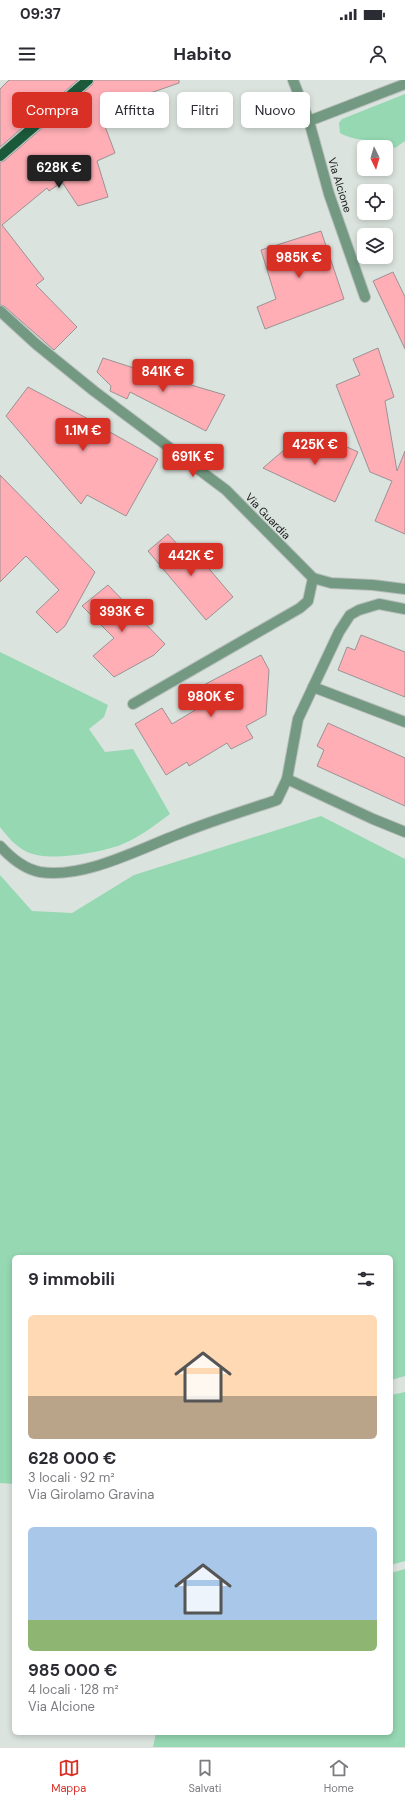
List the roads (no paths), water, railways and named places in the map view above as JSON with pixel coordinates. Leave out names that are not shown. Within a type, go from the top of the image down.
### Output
[{"type":"main road","points":[[0,156],[88,80]]},
{"type":"street","name":"Via Alcione","points":[[293,80],[298,92]]},
{"type":"street","points":[[310,121],[405,84]]},
{"type":"street","name":"Via Alcione","points":[[310,125],[329,194],[365,297]]},
{"type":"street","name":"Via Guardia","points":[[0,311],[36,344],[88,386],[226,490],[313,578]]},
{"type":"street","points":[[133,704],[300,608],[308,601],[313,578],[331,583],[373,585],[405,589]]},
{"type":"street","points":[[0,846],[8,855],[25,867],[40,872],[60,872],[83,869],[118,859],[180,834],[277,800],[287,779],[298,719],[339,632],[350,615],[359,610],[375,605],[389,605],[405,609]]},
{"type":"street","points":[[313,687],[405,722]]},
{"type":"street","points":[[287,779],[372,819],[405,832]]}]
